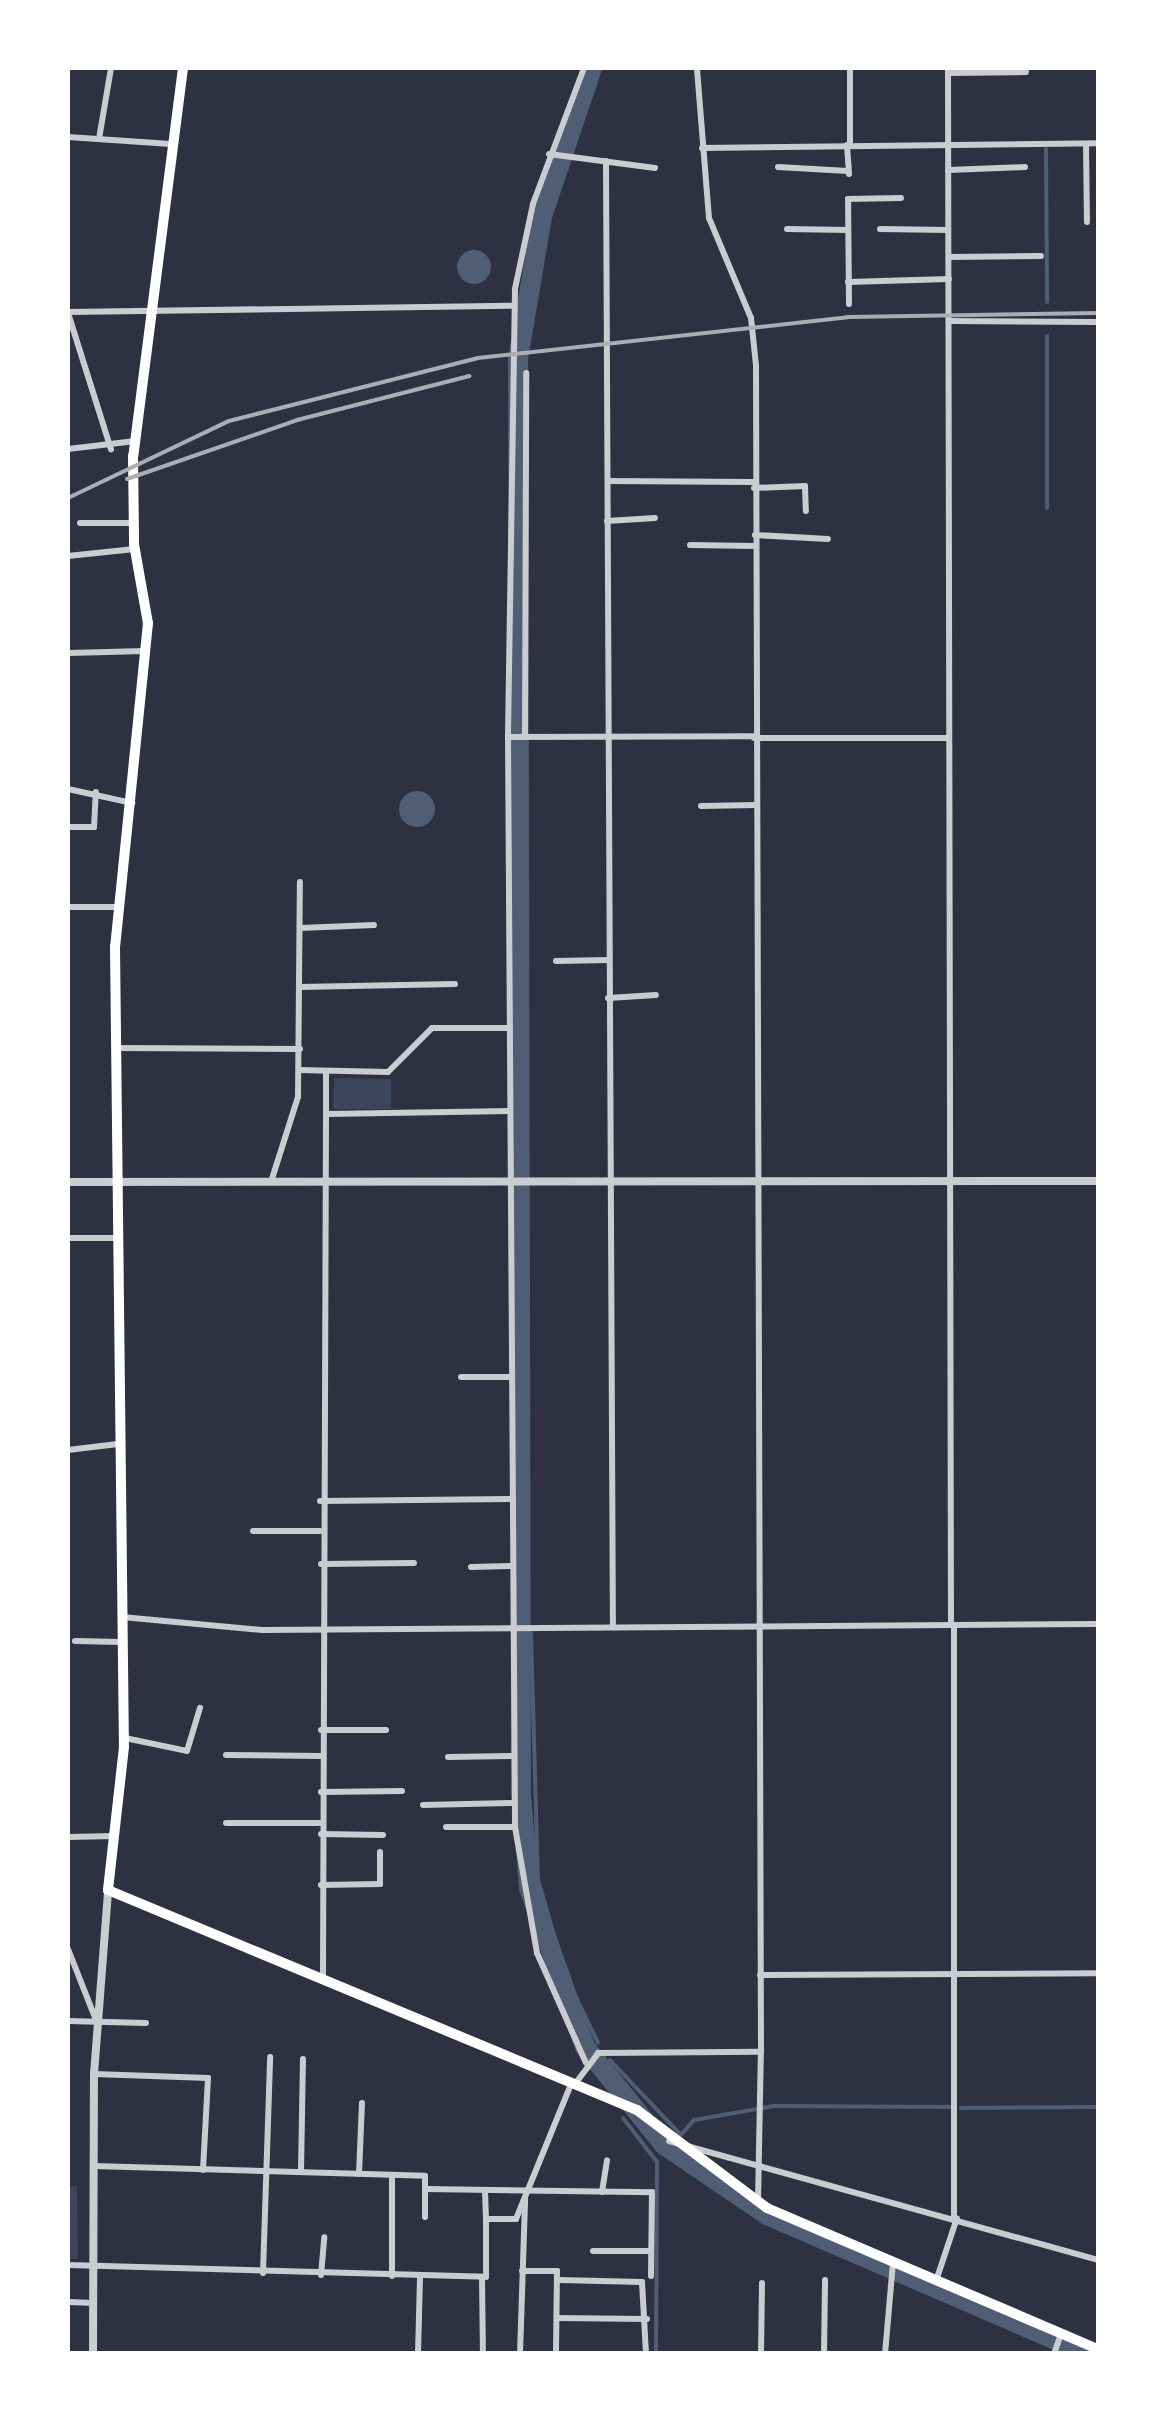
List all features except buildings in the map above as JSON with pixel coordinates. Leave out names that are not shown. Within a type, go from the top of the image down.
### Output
[{"type":"main road","points":[[184,68],[150,308],[132,523],[146,651],[134,803],[119,907],[114,1048],[124,1738],[108,1890],[637,2110],[669,2141],[758,2202],[892,2264],[1098,2349]]},
{"type":"street","points":[[99,139],[112,68]]},
{"type":"street","points":[[584,68],[552,155],[513,306],[509,1028],[515,1827],[530,1927],[586,2063]]},
{"type":"street","points":[[697,68],[709,218],[754,332],[762,2102],[758,2202]]},
{"type":"street","points":[[778,167],[849,173],[850,68]]},
{"type":"street","points":[[936,2282],[956,2218],[948,70],[1026,72]]},
{"type":"street","points":[[68,137],[171,144]]},
{"type":"street","points":[[1086,144],[1087,222]]},
{"type":"street","points":[[702,148],[1098,144]]},
{"type":"street","points":[[552,155],[564,160],[655,168]]},
{"type":"street","points":[[606,162],[613,1627]]},
{"type":"street","points":[[948,170],[1025,167]]},
{"type":"street","points":[[850,304],[848,199],[901,198]]},
{"type":"street","points":[[787,229],[848,230]]},
{"type":"street","points":[[880,229],[948,230]]},
{"type":"street","points":[[949,257],[1040,256]]},
{"type":"street","points":[[848,282],[949,279]]},
{"type":"street","points":[[112,450],[68,313],[150,308],[513,306]]},
{"type":"street","points":[[950,321],[1098,322]]},
{"type":"street","points":[[524,737],[526,373]]},
{"type":"street","points":[[68,450],[112,450],[137,440]]},
{"type":"street","points":[[608,481],[805,486],[806,511]]},
{"type":"street","points":[[607,520],[655,518]]},
{"type":"street","points":[[80,523],[132,523]]},
{"type":"street","points":[[755,535],[828,539]]},
{"type":"street","points":[[690,545],[755,546]]},
{"type":"street","points":[[68,556],[134,549]]},
{"type":"street","points":[[68,652],[146,651]]},
{"type":"street","points":[[509,737],[948,738]]},
{"type":"street","points":[[68,789],[134,803]]},
{"type":"street","points":[[68,827],[94,827],[96,792]]},
{"type":"street","points":[[701,806],[756,805]]},
{"type":"street","points":[[270,1184],[299,1070],[300,882]]},
{"type":"street","points":[[68,907],[119,907]]},
{"type":"street","points":[[300,928],[374,925]]},
{"type":"street","points":[[556,961],[609,960]]},
{"type":"street","points":[[300,986],[455,984]]},
{"type":"street","points":[[608,998],[656,995]]},
{"type":"street","points":[[299,1070],[388,1072],[432,1028],[509,1028]]},
{"type":"street","points":[[114,1048],[300,1049]]},
{"type":"street","points":[[323,1977],[320,1182],[326,1072]]},
{"type":"street","points":[[326,1114],[510,1111]]},
{"type":"street","points":[[68,1182],[1098,1182]]},
{"type":"street","points":[[68,1238],[118,1238]]},
{"type":"street","points":[[461,1377],[512,1377]]},
{"type":"street","points":[[68,1450],[118,1444]]},
{"type":"street","points":[[320,1501],[512,1499]]},
{"type":"street","points":[[253,1531],[320,1531]]},
{"type":"street","points":[[321,1564],[414,1563]]},
{"type":"street","points":[[471,1567],[512,1566]]},
{"type":"street","points":[[122,1617],[322,1629],[1098,1624]]},
{"type":"street","points":[[76,1641],[122,1642]]},
{"type":"street","points":[[124,1738],[187,1752],[200,1708]]},
{"type":"street","points":[[321,1730],[386,1730]]},
{"type":"street","points":[[226,1756],[321,1756]]},
{"type":"street","points":[[448,1757],[512,1756]]},
{"type":"street","points":[[321,1792],[402,1792]]},
{"type":"street","points":[[423,1805],[514,1803]]},
{"type":"street","points":[[226,1823],[321,1823]]},
{"type":"street","points":[[446,1827],[515,1827]]},
{"type":"street","points":[[321,1834],[383,1835]]},
{"type":"street","points":[[68,1836],[114,1836]]},
{"type":"street","points":[[321,1885],[380,1884],[380,1852]]},
{"type":"street","points":[[92,2354],[94,2074],[108,1890]]},
{"type":"street","points":[[68,1949],[96,2021]]},
{"type":"street","points":[[760,1975],[1098,1973]]},
{"type":"street","points":[[68,2021],[146,2022]]},
{"type":"street","points":[[486,2219],[516,2219],[573,2083],[598,2053],[761,2052]]},
{"type":"street","points":[[263,2273],[270,2057]]},
{"type":"street","points":[[302,2172],[304,2060]]},
{"type":"street","points":[[94,2074],[208,2078],[204,2170]]},
{"type":"street","points":[[358,2174],[362,2103]]},
{"type":"street","points":[[669,2141],[762,2162],[1098,2260]]},
{"type":"street","points":[[602,2192],[606,2160]]},
{"type":"street","points":[[94,2166],[426,2176],[425,2216]]},
{"type":"street","points":[[392,2174],[392,2276]]},
{"type":"street","points":[[426,2189],[652,2192],[651,2276]]},
{"type":"street","points":[[483,2354],[485,2190]]},
{"type":"street","points":[[520,2354],[525,2192]]},
{"type":"street","points":[[321,2275],[324,2237]]},
{"type":"street","points":[[593,2252],[651,2251]]},
{"type":"street","points":[[885,2354],[887,2276],[892,2264]]},
{"type":"street","points":[[68,2265],[482,2277]]},
{"type":"street","points":[[522,2271],[557,2271],[556,2354]]},
{"type":"street","points":[[418,2354],[420,2277]]},
{"type":"street","points":[[559,2280],[642,2282],[646,2354]]},
{"type":"street","points":[[824,2354],[825,2280]]},
{"type":"street","points":[[761,2354],[762,2283]]},
{"type":"street","points":[[68,2302],[94,2303]]},
{"type":"street","points":[[557,2318],[647,2319]]},
{"type":"street","points":[[1055,2350],[1061,2334]]},
{"type":"shaded area","points":[[474,250],[486,255],[491,267],[486,279],[474,284],[462,279],[457,267],[462,255]]},
{"type":"shaded area","points":[[417,791],[430,796],[435,809],[430,822],[417,827],[404,822],[399,809],[404,796]]},
{"type":"shaded area","points":[[334,1078],[391,1079],[391,1109],[333,1109]]},
{"type":"shaded area","points":[[68,2186],[77,2186],[78,2259],[68,2259]]},
{"type":"waterway","points":[[592,68],[542,217],[518,359],[521,1794],[529,1888],[585,2047],[664,2145],[767,2215],[1088,2354]]},
{"type":"waterway","points":[[1046,149],[1047,302]]},
{"type":"waterway","points":[[1047,336],[1047,508]]},
{"type":"waterway","points":[[531,1633],[538,1879],[565,1974],[598,2043]]},
{"type":"waterway","points":[[610,2060],[681,2135],[694,2120],[774,2106],[951,2107]]},
{"type":"waterway","points":[[610,2082],[614,2093]]},
{"type":"waterway","points":[[961,2108],[1098,2107]]},
{"type":"waterway","points":[[623,2118],[657,2162],[656,2354]]},
{"type":"railway","points":[[68,498],[229,421],[478,358],[848,317],[1098,313]]},
{"type":"railway","points":[[127,479],[297,420],[469,376]]}]
